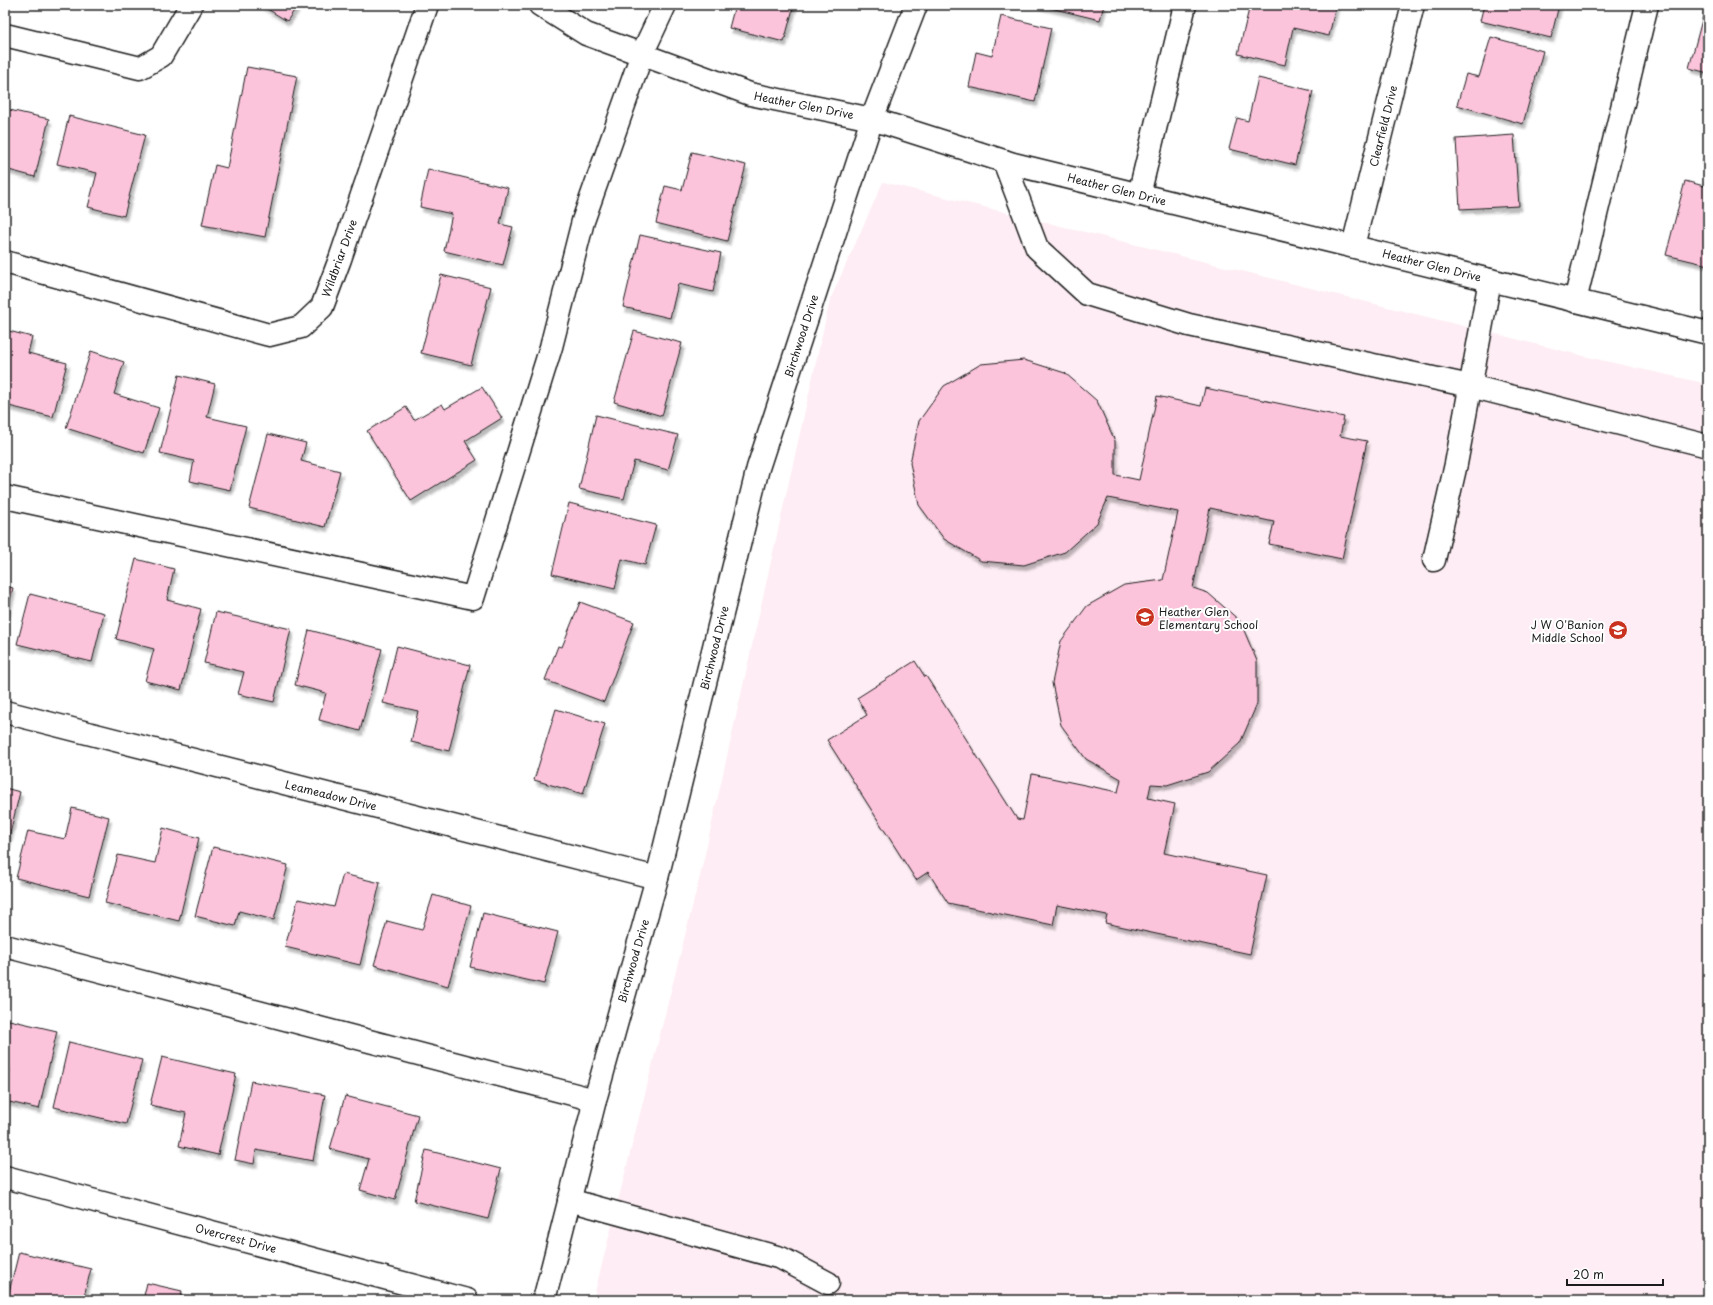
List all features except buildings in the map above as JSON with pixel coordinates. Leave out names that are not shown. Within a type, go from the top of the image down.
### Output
[{"type":"street","points":[[5,35],[140,68],[161,56],[191,5]]},
{"type":"street","name":"Wildbriar Drive","points":[[5,262],[269,335],[301,327],[322,307],[340,259],[427,5]]},
{"type":"street","name":"Heather Glen Drive","points":[[540,5],[586,34],[750,94],[872,118],[1004,161],[1708,333]]},
{"type":"street","points":[[5,497],[473,598],[551,347],[582,221],[642,54],[665,5]]},
{"type":"street","name":"Birchwood Drive","points":[[544,1300],[595,1100],[657,878],[758,468],[872,118],[916,5]]},
{"type":"street","points":[[1139,195],[1185,5]]},
{"type":"street","name":"Clearfield Drive","points":[[1353,246],[1413,5]]},
{"type":"street","points":[[1575,300],[1647,5]]},
{"type":"street","points":[[1004,161],[1037,248],[1087,294],[1189,325],[1470,386],[1708,446]]},
{"type":"street","points":[[1434,560],[1490,280]]},
{"type":"street","name":"Leameadow Drive","points":[[5,712],[657,878]]},
{"type":"street","points":[[5,946],[595,1100]]},
{"type":"street","name":"Overcrest Drive","points":[[5,1177],[467,1300]]},
{"type":"street","points":[[569,1200],[781,1258],[828,1283]]},
{"type":"shaded area","points":[[883,182],[1596,359],[1708,384],[1708,1300],[593,1300],[700,876],[830,300]]},
{"type":"place","name":"Heather Glen Elementary School","points":[[1145,617]]},
{"type":"place","name":"J W O'Banion Middle School","points":[[1618,630]]}]
